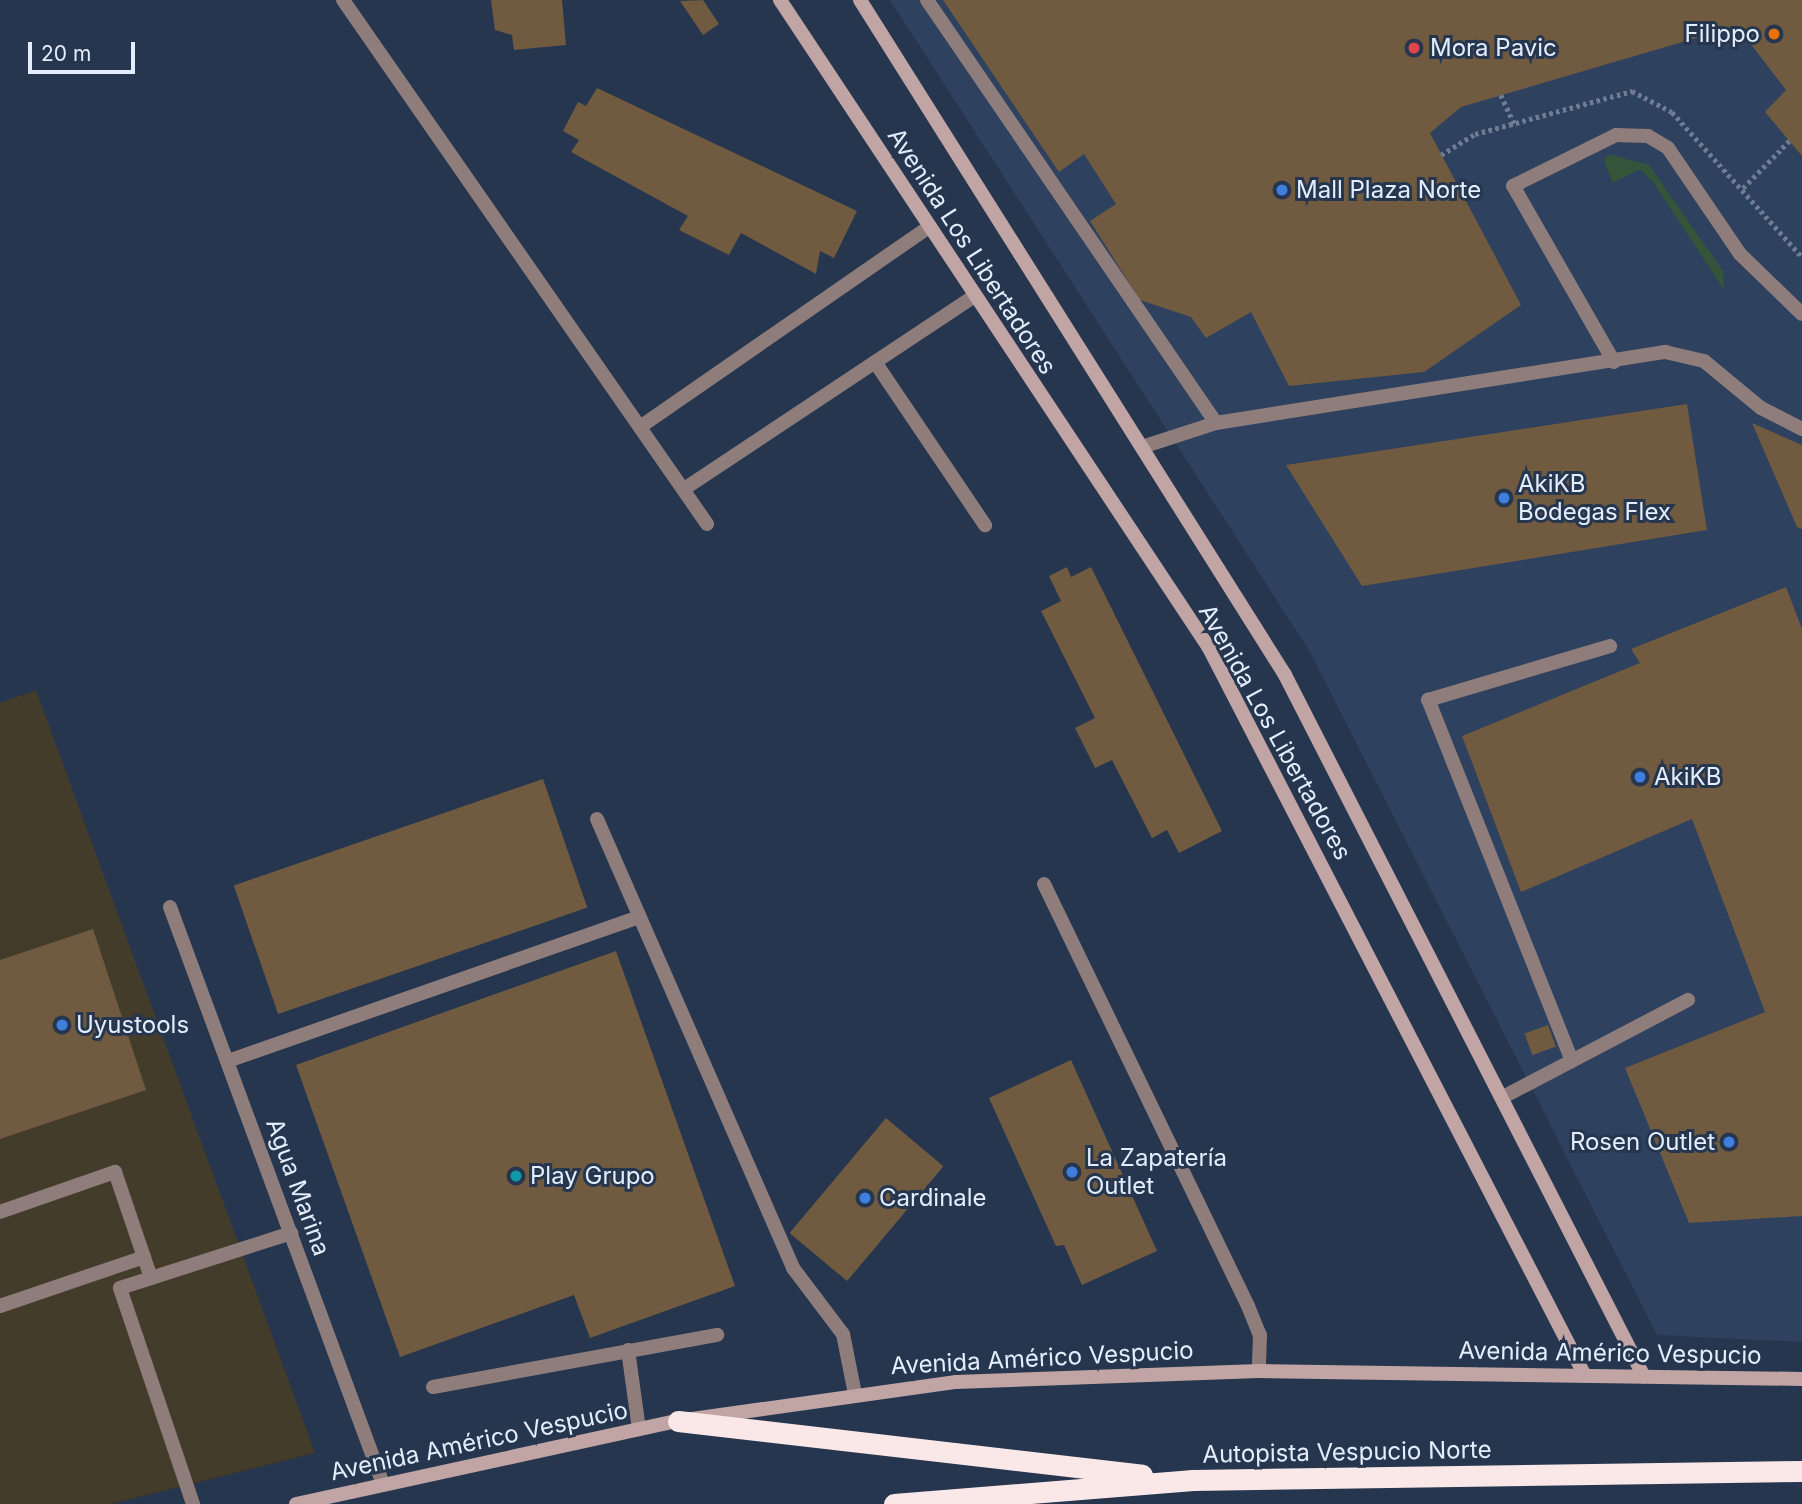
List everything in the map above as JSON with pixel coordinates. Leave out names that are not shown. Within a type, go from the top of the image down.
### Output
[{"type":"highway","points":[[678,1421],[1193,1480]]},
{"type":"highway","name":"Autopista Vespucio Norte","points":[[894,1504],[1193,1480],[1802,1471]]},
{"type":"street","points":[[343,0],[707,524]]},
{"type":"street","name":"Avenida Los Libertadores","points":[[780,0],[1209,648],[1585,1376]]},
{"type":"street","name":"Avenida Los Libertadores","points":[[860,0],[1145,446],[1285,675],[1644,1377]]},
{"type":"street","points":[[927,0],[1216,423]]},
{"type":"street","points":[[1614,362],[1513,186],[1616,135],[1648,136],[1668,148],[1740,254],[1802,314]]},
{"type":"street","points":[[640,427],[929,227]]},
{"type":"street","points":[[684,489],[975,296]]},
{"type":"street","points":[[1145,446],[1216,423],[1665,352],[1704,361],[1761,408],[1802,429]]},
{"type":"street","points":[[875,362],[985,525]]},
{"type":"street","points":[[1572,1061],[1428,700],[1609,646]]},
{"type":"street","points":[[597,819],[793,1268],[843,1334],[855,1394]]},
{"type":"street","points":[[1044,884],[1248,1306],[1260,1335],[1259,1371]]},
{"type":"street","name":"Agua Marina","points":[[170,907],[383,1484]]},
{"type":"street","points":[[228,1061],[640,917]]},
{"type":"street","points":[[1503,1097],[1688,1000]]},
{"type":"street","points":[[0,1212],[115,1172],[150,1278]]},
{"type":"street","points":[[193,1504],[120,1288],[291,1233]]},
{"type":"street","points":[[0,1306],[144,1257]]},
{"type":"street","points":[[433,1387],[717,1335]]},
{"type":"street","points":[[628,1350],[639,1429]]},
{"type":"street","name":"Avenida Américo Vespucio","points":[[296,1504],[678,1421],[855,1394],[1057,1375],[1259,1371],[1802,1379]]},
{"type":"path","points":[[1501,95],[1516,127]]},
{"type":"path","points":[[1743,188],[1789,141]]},
{"type":"shaded area","points":[[890,0],[1802,0],[1802,1342],[1657,1335],[1310,652]]},
{"type":"shaded area","points":[[36,690],[315,1453],[111,1504],[0,1504],[0,703]]},
{"type":"green space","points":[[1608,154],[1649,165],[1723,271],[1724,290],[1653,182],[1640,169],[1613,183],[1604,161]]},
{"type":"building","points":[[491,0],[562,0],[566,45],[514,50],[512,35],[495,30]]},
{"type":"building","points":[[703,0],[719,24],[703,35],[680,1]]},
{"type":"building","name":"Mall Plaza Norte","points":[[943,0],[1802,0],[1802,156],[1765,112],[1786,90],[1737,26],[1461,107],[1430,133],[1521,305],[1424,372],[1289,386],[1251,312],[1206,338],[1191,317],[1140,300],[1090,221],[1116,204],[1084,154],[1059,172]]},
{"type":"building","points":[[597,88],[857,211],[834,258],[820,251],[816,274],[741,233],[729,255],[679,230],[688,216],[571,152],[579,140],[563,131],[578,102],[586,106]]},
{"type":"building","name":"AkiKB Bodegas Flex","points":[[1687,404],[1707,530],[1362,586],[1286,465]]},
{"type":"building","points":[[1752,423],[1802,445],[1802,529],[1797,527]]},
{"type":"building","points":[[1067,567],[1071,577],[1091,567],[1222,831],[1179,853],[1167,830],[1152,838],[1112,760],[1095,768],[1075,728],[1095,718],[1041,611],[1061,601],[1049,576]]},
{"type":"building","name":"AkiKB","points":[[1786,587],[1802,629],[1802,1216],[1689,1223],[1625,1068],[1765,1012],[1692,819],[1521,892],[1462,736],[1640,663],[1631,649]]},
{"type":"building","points":[[543,779],[587,908],[278,1014],[234,885]]},
{"type":"building","name":"Uyustools","points":[[93,929],[146,1090],[0,1139],[0,960]]},
{"type":"building","name":"Play Grupo","points":[[616,951],[735,1286],[590,1338],[574,1295],[400,1357],[296,1065]]},
{"type":"building","points":[[1548,1025],[1556,1047],[1532,1055],[1525,1034]]},
{"type":"building","name":"La Zapatería Outlet","points":[[1071,1060],[1157,1251],[1082,1285],[1064,1245],[1056,1246],[989,1098]]},
{"type":"building","name":"Cardinale","points":[[886,1118],[943,1166],[847,1281],[790,1233]]},
{"type":"place","name":"Filippo","points":[[1774,34]]},
{"type":"place","name":"Mora Pavic","points":[[1414,48]]},
{"type":"place","name":"Mall Plaza Norte","points":[[1282,190]]},
{"type":"place","name":"AkiKB Bodegas Flex","points":[[1504,498]]},
{"type":"place","name":"AkiKB","points":[[1640,777]]},
{"type":"place","name":"Uyustools","points":[[62,1025]]},
{"type":"place","name":"Rosen Outlet","points":[[1729,1142]]},
{"type":"place","name":"La Zapatería Outlet","points":[[1072,1172]]},
{"type":"place","name":"Play Grupo","points":[[516,1176]]},
{"type":"place","name":"Cardinale","points":[[865,1198]]}]
